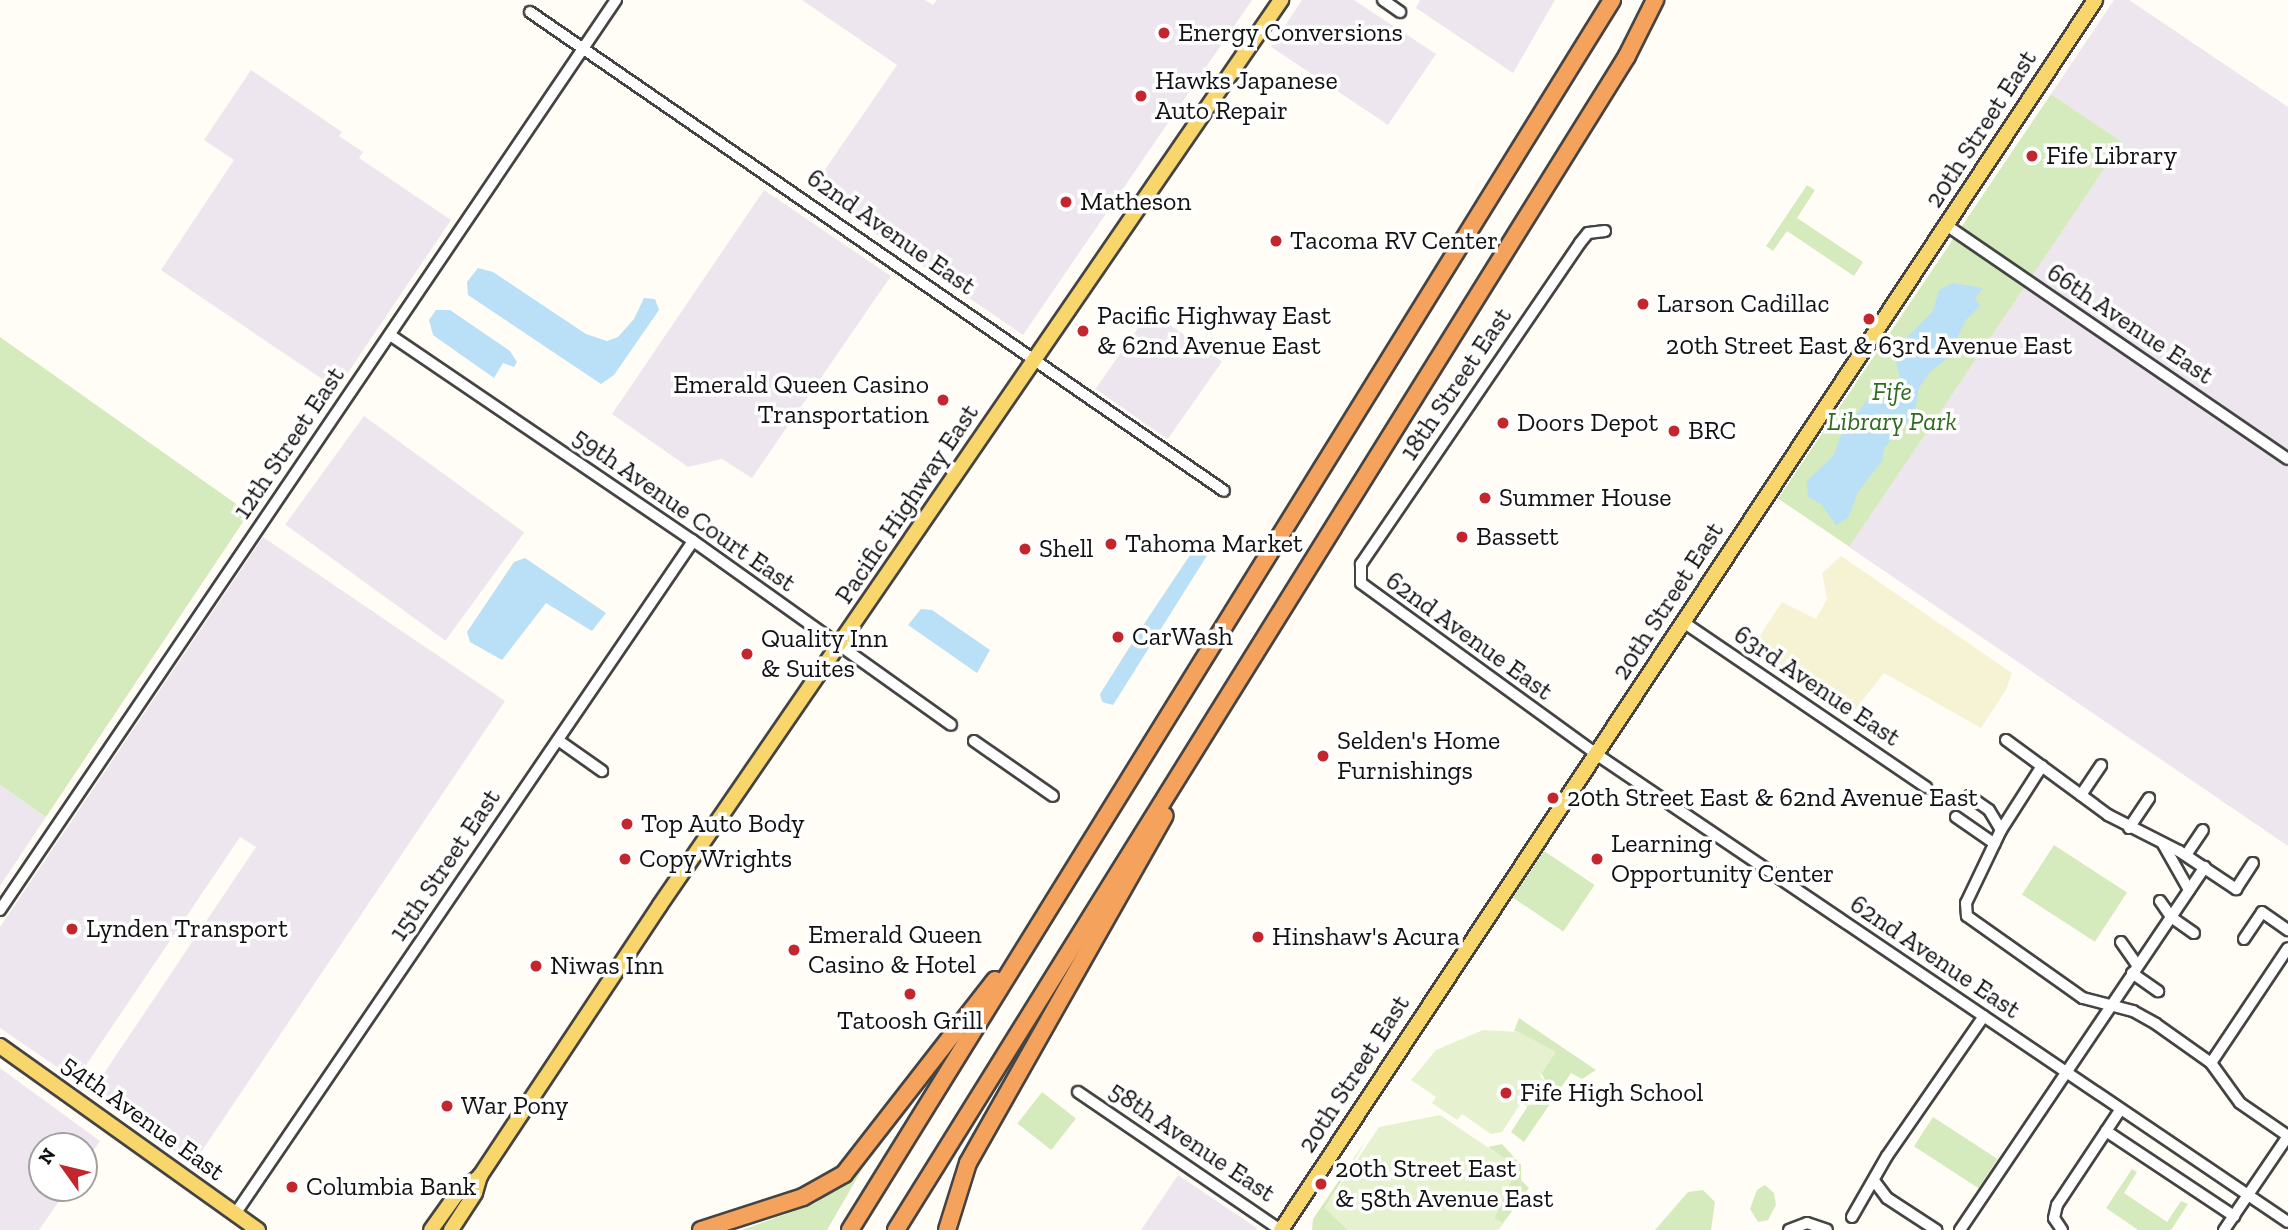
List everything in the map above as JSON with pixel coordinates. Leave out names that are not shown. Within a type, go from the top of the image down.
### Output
[{"type":"highway","points":[[850,1230],[1612,0]]},
{"type":"highway","points":[[896,1230],[1627,56],[1655,0]]},
{"type":"highway","points":[[947,1230],[968,1163],[1147,852],[1186,765]]},
{"type":"highway","points":[[701,1230],[803,1197],[844,1174],[960,1029],[1089,848]]},
{"type":"main road","name":"Pacific Highway East","points":[[431,1230],[456,1195],[480,1176],[1281,0]]},
{"type":"main road","name":"20th Street East","points":[[1281,1230],[2095,0]]},
{"type":"main road","name":"54th Avenue East","points":[[0,1046],[258,1230]]},
{"type":"main road","name":"Pacific Highway East","points":[[451,1230],[475,1194],[480,1176]]},
{"type":"street","name":"12th Street East","points":[[0,911],[616,0]]},
{"type":"street","points":[[1383,0],[1400,12]]},
{"type":"street","name":"62nd Avenue East","points":[[530,12],[1224,491]]},
{"type":"street","name":"66th Avenue East","points":[[1946,225],[2288,459]]},
{"type":"street","name":"18th Street East","points":[[1358,577],[1361,564],[1580,243],[1588,233],[1605,232]]},
{"type":"street","name":"59th Avenue Court East","points":[[390,335],[692,541],[951,725]]},
{"type":"street","name":"15th Street East","points":[[235,1214],[692,541]]},
{"type":"street","name":"62nd Avenue East","points":[[1358,577],[1376,598],[1596,754],[2288,1222]]},
{"type":"street","name":"63rd Avenue East","points":[[1683,622],[1926,787]]},
{"type":"street","points":[[558,740],[602,771]]},
{"type":"street","points":[[2006,740],[2129,828],[2186,855],[2236,888],[2253,863]]},
{"type":"street","points":[[974,741],[1052,796]]},
{"type":"street","points":[[2081,795],[2101,765]]},
{"type":"street","points":[[2042,766],[2001,830],[1966,903],[1968,916],[2072,991],[2141,1015],[2211,1063],[2240,1103],[2288,1136],[2224,1230]]},
{"type":"street","points":[[1969,796],[1989,810],[2001,830]]},
{"type":"street","points":[[2129,828],[2149,798]]},
{"type":"street","points":[[1956,817],[1995,844]]},
{"type":"street","points":[[2186,855],[2203,830]]},
{"type":"street","points":[[2164,844],[2189,890]]},
{"type":"street","points":[[1962,1229],[2064,1070],[2205,867]]},
{"type":"street","points":[[2160,901],[2171,917],[2194,933]]},
{"type":"street","points":[[2244,939],[2262,912],[2288,930]]},
{"type":"street","points":[[2121,942],[2135,969],[2158,991]]},
{"type":"street","points":[[2211,1063],[2288,948]]},
{"type":"street","points":[[1852,1217],[1875,1182],[1887,1156],[1984,1016]]},
{"type":"street","name":"58th Avenue East","points":[[1078,1092],[1281,1230]]},
{"type":"street","points":[[2063,1230],[2054,1218],[2056,1208],[2120,1110]]},
{"type":"street","points":[[2106,1131],[2234,1216]]},
{"type":"street","points":[[1875,1182],[1887,1198],[1936,1230]]},
{"type":"street","points":[[1789,1230],[1807,1223],[1826,1230]]},
{"type":"shaded area","points":[[802,0],[925,0],[933,5],[937,0],[1252,0],[1023,335],[811,190],[897,65]]},
{"type":"shaded area","points":[[1302,0],[1354,0],[1436,54],[1388,125],[1271,47]]},
{"type":"shaded area","points":[[1420,0],[1555,0],[1513,73],[1416,8]]},
{"type":"shaded area","points":[[2114,0],[2129,0],[2288,107],[2288,846],[1849,547],[2122,142],[2051,94]]},
{"type":"shaded area","points":[[251,70],[342,132],[339,136],[363,152],[359,158],[451,220],[337,389],[161,270],[234,160],[204,140]]},
{"type":"shaded area","points":[[764,190],[891,276],[752,478],[722,459],[688,467],[612,414]]},
{"type":"shaded area","points":[[1150,311],[1222,361],[1168,439],[1096,389]]},
{"type":"shaded area","points":[[364,416],[524,532],[445,641],[285,524]]},
{"type":"shaded area","points":[[263,537],[505,701],[193,1164],[90,1094],[256,847],[240,837],[76,1080],[0,1028],[0,927]]},
{"type":"shaded area","points":[[1841,556],[2012,673],[2006,690],[1981,728],[1884,673],[1848,719],[1753,656],[1753,646],[1782,602],[1816,619],[1827,599],[1822,573]]},
{"type":"shaded area","points":[[0,785],[46,817],[0,886]]},
{"type":"shaded area","points":[[0,1068],[88,1132],[28,1132],[28,1202],[58,1202],[39,1230],[0,1230]]},
{"type":"shaded area","points":[[1178,1175],[1257,1228],[1256,1230],[1141,1230]]},
{"type":"green space","name":"Fife Library Park","points":[[2051,94],[2122,142],[1849,547],[1778,499]]},
{"type":"green space","points":[[1807,185],[1815,190],[1797,218],[1863,262],[1854,276],[1787,231],[1773,251],[1766,246]]},
{"type":"green space","points":[[0,337],[249,513],[46,817],[0,785]]},
{"type":"green space","points":[[2054,845],[2127,892],[2095,942],[2022,894]]},
{"type":"green space","points":[[1544,851],[1595,885],[1563,932],[1513,897]]},
{"type":"green space","points":[[1519,1018],[1596,1070],[1582,1079],[1571,1073],[1524,1142],[1511,1132],[1545,1080],[1519,1032],[1514,1031]]},
{"type":"green space","points":[[1483,1030],[1519,1032],[1556,1052],[1540,1076],[1545,1081],[1528,1107],[1521,1103],[1502,1132],[1491,1134],[1462,1114],[1457,1120],[1432,1103],[1436,1097],[1411,1080],[1436,1050]]},
{"type":"green space","points":[[1042,1092],[1076,1118],[1051,1150],[1017,1124]]},
{"type":"green space","points":[[1440,1115],[1517,1167],[1494,1217],[1503,1224],[1498,1230],[1348,1230],[1325,1208],[1379,1127]]},
{"type":"green space","points":[[1933,1117],[1998,1159],[1979,1188],[1914,1146]]},
{"type":"green space","points":[[1367,1139],[1325,1208],[1348,1230],[1312,1230],[1313,1219]]},
{"type":"green space","points":[[1502,1144],[1521,1165],[1521,1180],[1529,1188],[1498,1230],[1502,1223],[1494,1218],[1517,1167],[1488,1147]]},
{"type":"green space","points":[[871,1154],[827,1230],[742,1230],[816,1203]]},
{"type":"green space","points":[[2132,1169],[2137,1172],[2124,1193],[2167,1222],[2181,1201],[2188,1204],[2171,1230],[2138,1230],[2106,1208]]},
{"type":"green space","points":[[1765,1185],[1774,1193],[1776,1205],[1768,1220],[1758,1222],[1750,1209],[1757,1190]]},
{"type":"green space","points":[[1703,1190],[1715,1202],[1711,1230],[1655,1230],[1688,1192]]},
{"type":"water","points":[[478,268],[493,272],[586,334],[607,341],[618,337],[634,319],[644,298],[655,299],[659,310],[614,375],[601,384],[468,295],[467,282]]},
{"type":"water","points":[[1953,283],[1983,288],[1975,298],[1980,306],[1965,321],[1949,357],[1930,372],[1919,388],[1914,415],[1884,448],[1882,461],[1858,492],[1848,518],[1836,525],[1821,504],[1808,497],[1807,481],[1834,455],[1840,437],[1866,401],[1896,394],[1902,386],[1896,362],[1899,345],[1933,311],[1939,290]]},
{"type":"water","points":[[436,310],[450,310],[510,351],[517,362],[514,367],[503,363],[494,378],[433,335],[429,320]]},
{"type":"water","points":[[1209,539],[1213,546],[1113,705],[1102,702],[1100,694],[1146,621],[1200,540]]},
{"type":"water","points":[[525,558],[606,613],[592,631],[546,603],[502,660],[470,642],[467,632],[514,562]]},
{"type":"water","points":[[921,609],[932,610],[990,650],[977,673],[908,625]]},
{"type":"place","name":"Energy Conversions","points":[[1164,33]]},
{"type":"place","name":"Hawks Japanese Auto Repair","points":[[1141,96]]},
{"type":"place","name":"Fife Library","points":[[2032,156]]},
{"type":"place","name":"Matheson","points":[[1066,202]]},
{"type":"place","name":"Tacoma RV Center","points":[[1276,241]]},
{"type":"place","name":"Larson Cadillac","points":[[1643,304]]},
{"type":"place","name":"20th Street East & 63rd Avenue East","points":[[1869,319]]},
{"type":"place","name":"Pacific Highway East & 62nd Avenue East","points":[[1083,331]]},
{"type":"place","name":"Emerald Queen Casino Transportation","points":[[943,400]]},
{"type":"place","name":"Doors Depot","points":[[1503,423]]},
{"type":"place","name":"BRC","points":[[1674,431]]},
{"type":"place","name":"Summer House","points":[[1485,498]]},
{"type":"place","name":"Bassett","points":[[1462,537]]},
{"type":"place","name":"Tahoma Market","points":[[1111,544]]},
{"type":"place","name":"Shell","points":[[1025,549]]},
{"type":"place","name":"CarWash","points":[[1118,637]]},
{"type":"place","name":"Quality Inn & Suites","points":[[747,654]]},
{"type":"place","name":"Selden's Home Furnishings","points":[[1323,756]]},
{"type":"place","name":"20th Street East & 62nd Avenue East","points":[[1553,798]]},
{"type":"place","name":"Top Auto Body","points":[[627,824]]},
{"type":"place","name":"Copy Wrights","points":[[625,859]]},
{"type":"place","name":"Learning Opportunity Center","points":[[1597,859]]},
{"type":"place","name":"Lynden Transport","points":[[72,929]]},
{"type":"place","name":"Hinshaw's Acura","points":[[1258,937]]},
{"type":"place","name":"Emerald Queen Casino & Hotel","points":[[794,950]]},
{"type":"place","name":"Niwas Inn","points":[[536,966]]},
{"type":"place","name":"Tatoosh Grill","points":[[910,994]]},
{"type":"place","name":"Fife High School","points":[[1506,1093]]},
{"type":"place","name":"War Pony","points":[[447,1106]]},
{"type":"place","name":"20th Street East & 58th Avenue East","points":[[1321,1184]]},
{"type":"place","name":"Columbia Bank","points":[[292,1187]]}]
